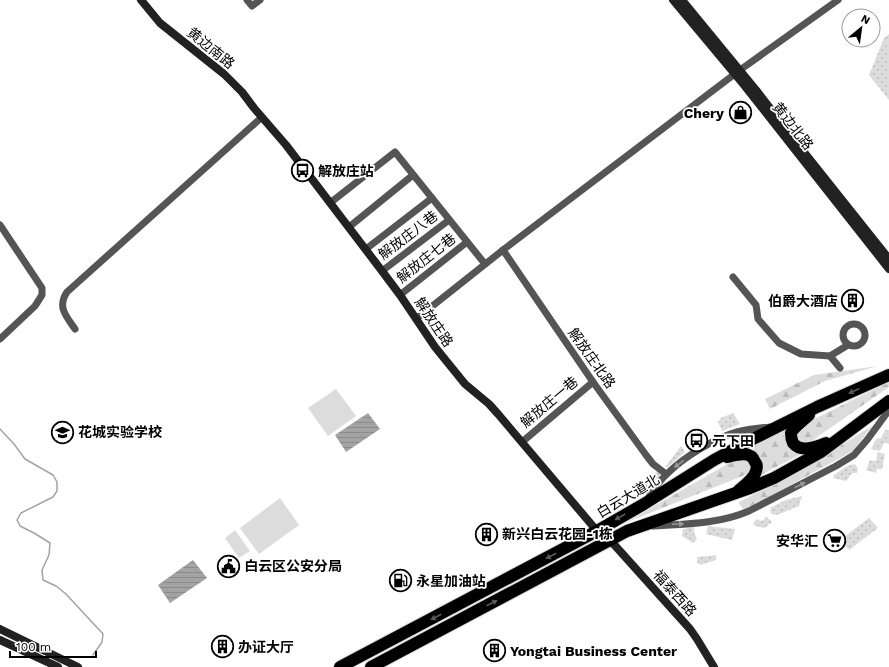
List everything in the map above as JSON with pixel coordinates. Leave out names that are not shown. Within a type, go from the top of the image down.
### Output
[{"type":"highway","name":"白云大道北","points":[[340,667],[597,531],[644,504],[714,460],[752,439],[817,407],[889,375]]},
{"type":"highway","name":"白云大道北","points":[[371,667],[610,540],[639,527],[763,483],[821,452],[889,401]]},
{"type":"highway","points":[[817,407],[791,433],[794,444],[799,447],[812,448],[844,434]]},
{"type":"highway","points":[[714,460],[748,454],[755,460],[757,467],[754,476],[733,494]]},
{"type":"street","name":"黄边南路","points":[[141,0],[160,23],[233,82],[262,117]]},
{"type":"street","points":[[248,0],[252,6],[260,0]]},
{"type":"street","name":"黄边北路","points":[[673,0],[738,72],[889,258]]},
{"type":"street","name":"黄边北路","points":[[682,0],[889,269]]},
{"type":"street","points":[[416,319],[503,250],[738,72],[838,0]]},
{"type":"street","name":"解放庄路","points":[[262,117],[286,145],[366,249],[400,295],[435,347],[455,372],[465,384],[498,414],[597,531]]},
{"type":"street","points":[[75,329],[64,313],[62,301],[67,292],[262,117]]},
{"type":"street","points":[[330,203],[395,152],[485,264]]},
{"type":"street","points":[[349,227],[414,175]]},
{"type":"street","points":[[366,249],[432,198]]},
{"type":"street","name":"解放庄八巷","points":[[382,271],[449,220]]},
{"type":"street","points":[[0,225],[42,288],[42,295],[35,306],[0,339]]},
{"type":"street","name":"解放庄七巷","points":[[400,295],[467,242]]},
{"type":"street","name":"解放庄北路","points":[[503,250],[593,382],[650,460],[666,474]]},
{"type":"street","points":[[733,277],[756,305],[758,319],[779,343],[801,354],[830,356],[848,344]]},
{"type":"street","points":[[830,356],[840,368]]},
{"type":"street","name":"解放庄一巷","points":[[522,442],[593,382]]},
{"type":"street","points":[[639,527],[699,523],[732,518],[749,511],[836,466],[854,455],[889,410]]},
{"type":"street","points":[[644,504],[654,488],[666,474],[689,456],[712,442],[742,431],[779,426]]},
{"type":"street","name":"福泰西路","points":[[610,540],[690,629],[714,667]]},
{"type":"street","points":[[0,629],[78,667]]},
{"type":"street","points":[[0,640],[58,667]]},
{"type":"green space","points":[[889,34],[889,100],[869,75],[884,38]]},
{"type":"green space","points":[[878,366],[825,381],[770,409],[765,399],[814,375]]},
{"type":"green space","points":[[889,382],[889,387],[810,442],[803,442],[797,437],[797,433],[806,423]]},
{"type":"green space","points":[[336,389],[356,416],[328,436],[308,408]]},
{"type":"green space","points":[[733,413],[740,424],[722,431],[718,422],[721,418]]},
{"type":"green space","points":[[791,424],[789,429],[805,452],[761,475],[760,459],[756,453],[748,448]]},
{"type":"green space","points":[[873,425],[853,451],[744,510],[739,504],[739,502],[812,464]]},
{"type":"green space","points":[[885,430],[889,430],[889,444],[884,443],[880,451],[871,449],[876,439],[881,438]]},
{"type":"green space","points":[[681,446],[685,452],[667,468],[666,466]]},
{"type":"green space","points":[[878,452],[885,454],[882,469],[877,469],[876,473],[866,470],[870,460],[876,461]]},
{"type":"green space","points":[[747,459],[752,467],[745,475],[625,523],[734,460]]},
{"type":"green space","points":[[855,464],[858,469],[857,473],[852,473],[846,481],[833,478],[834,475],[847,466]]},
{"type":"green space","points":[[658,471],[660,476],[648,490],[646,490],[644,487]]},
{"type":"green space","points":[[802,496],[799,506],[777,515],[771,514],[770,508],[786,500]]},
{"type":"green space","points":[[280,498],[299,525],[259,554],[240,528]]},
{"type":"green space","points":[[767,517],[772,522],[764,528],[753,525],[756,519],[762,521]]},
{"type":"green space","points":[[869,518],[878,528],[849,550],[840,540]]},
{"type":"green space","points":[[708,526],[735,529],[732,540],[706,534]]},
{"type":"green space","points":[[694,527],[694,533],[697,539],[693,543],[682,536],[683,529]]},
{"type":"green space","points":[[235,530],[250,551],[239,558],[225,538]]},
{"type":"green space","points":[[716,555],[716,560],[700,565],[697,562],[697,557]]},
{"type":"shaded area","points":[[368,413],[380,429],[346,452],[335,435]]},
{"type":"shaded area","points":[[193,560],[207,578],[170,603],[158,585]]},
{"type":"waterway","points":[[0,429],[25,459],[53,475],[57,482],[57,491],[53,497],[21,513],[17,520],[20,526],[50,543],[49,555],[42,570],[43,580],[56,586],[66,594],[103,634],[102,642],[93,655]]},
{"type":"place","name":"Chery","points":[[740,113]]},
{"type":"place","name":"解放庄站","points":[[302,171]]},
{"type":"place","name":"伯爵大酒店","points":[[853,301]]},
{"type":"place","name":"花城实验学校","points":[[62,432]]},
{"type":"place","name":"元下田","points":[[697,441]]},
{"type":"place","name":"新兴白云花园-1栋","points":[[486,534]]},
{"type":"place","name":"安华汇","points":[[834,541]]},
{"type":"place","name":"白云区公安分局","points":[[228,566]]},
{"type":"place","name":"永星加油站","points":[[401,581]]},
{"type":"place","name":"办证大厅","points":[[223,647]]},
{"type":"place","name":"Yongtai Business Center","points":[[495,651]]}]
